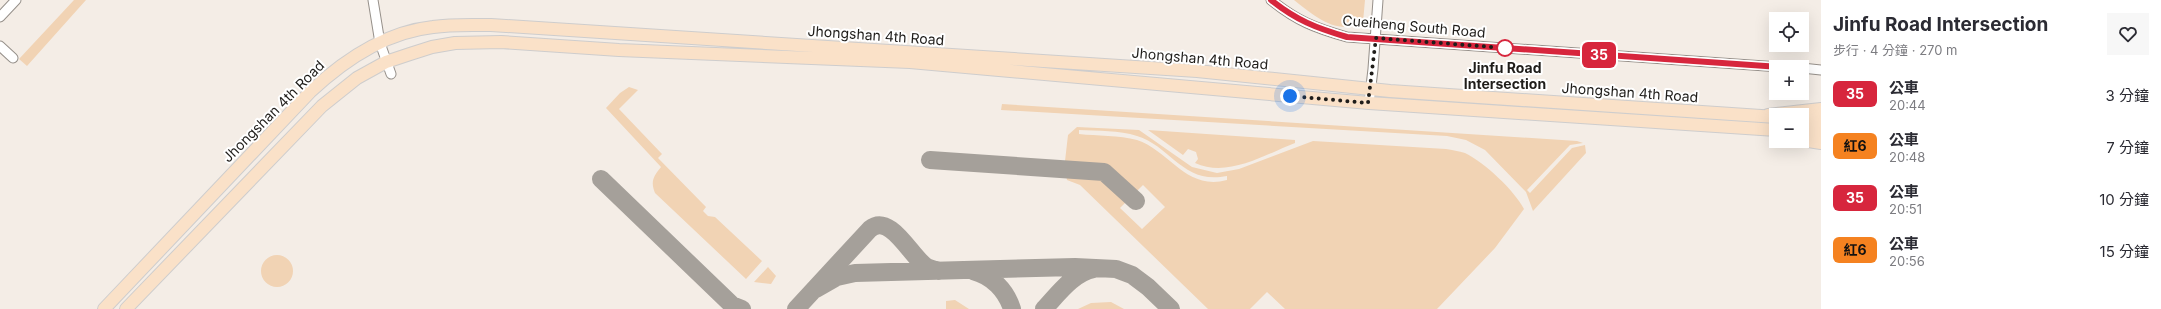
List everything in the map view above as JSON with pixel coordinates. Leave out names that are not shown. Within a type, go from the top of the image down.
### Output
[{"type":"main road","name":"Jhongshan 4th Road","points":[[104,309],[310,92],[348,60],[380,43],[409,32],[432,27],[491,25],[1197,71],[1370,88],[1769,117]]},
{"type":"main road","name":"Jhongshan 4th Road","points":[[126,309],[322,106],[357,78],[386,62],[432,47],[455,43],[501,42],[619,50],[910,62],[1368,103],[1769,130]]},
{"type":"main road","name":"Jhongshan 4th Road","points":[[1757,116],[1821,109]]},
{"type":"main road","points":[[1809,119],[1821,120]]},
{"type":"main road","name":"Jhongshan 4th Road","points":[[1685,124],[1769,136]]},
{"type":"main road","points":[[1809,131],[1821,132]]},
{"type":"main road","points":[[1809,141],[1821,143]]},
{"type":"street","points":[[0,17],[16,0]]},
{"type":"street","points":[[373,0],[380,43],[390,74]]},
{"type":"street","name":"Cueiheng South Road","points":[[1271,0],[1292,17],[1311,26],[1347,37],[1769,66]]},
{"type":"street","points":[[1368,103],[1376,38],[1378,0]]},
{"type":"street","points":[[0,46],[12,58]]},
{"type":"street","points":[[1809,69],[1821,70]]},
{"type":"shaded area","points":[[74,0],[86,0],[27,66],[19,59]]},
{"type":"shaded area","points":[[1294,0],[1365,0],[1363,22],[1354,26],[1335,26],[1318,18]]},
{"type":"shaded area","points":[[629,87],[638,90],[619,109],[662,154],[658,158],[706,207],[703,211],[708,216],[715,217],[762,261],[746,279],[655,193],[653,182],[656,173],[661,167],[606,108],[620,93]]},
{"type":"shaded area","points":[[1002,104],[1577,141],[1583,143],[1570,145],[1527,190],[1530,193],[1572,148],[1585,145],[1586,153],[1533,211],[1526,192],[1485,150],[1466,140],[1447,136],[1001,110]]},
{"type":"shaded area","points":[[1077,127],[1139,130],[1192,167],[1217,173],[1239,169],[1313,141],[1446,149],[1465,153],[1481,163],[1506,186],[1524,209],[1495,248],[1437,309],[1285,309],[1267,292],[1250,309],[1208,309],[1080,185],[1067,180],[1066,175],[1103,177],[1128,200],[1120,208],[1142,229],[1165,207],[1143,185],[1135,193],[1107,168],[1067,165],[1065,161],[1068,135]],"holes":[[[1079,130],[1116,132],[1137,136],[1160,148],[1188,170],[1199,175],[1212,177],[1227,176],[1227,180],[1213,182],[1200,180],[1189,175],[1149,145],[1137,140],[1115,136],[1079,134]]]},
{"type":"shaded area","points":[[1148,130],[1295,140],[1295,143],[1246,163],[1220,168],[1208,167],[1195,163],[1198,159],[1196,152],[1188,149],[1183,155]]},
{"type":"shaded area","points":[[274,255],[280,255],[289,259],[293,271],[289,283],[280,287],[274,287],[265,283],[261,274],[261,268],[265,259]]},
{"type":"shaded area","points":[[768,267],[776,276],[771,284],[754,282]]},
{"type":"shaded area","points":[[955,300],[969,309],[946,309],[946,301]]},
{"type":"shaded area","points":[[1111,302],[1124,309],[1078,309],[1091,303]]},
{"type":"taxiway","points":[[930,160],[1104,172],[1136,201]]},
{"type":"taxiway","points":[[601,179],[732,305],[742,309]]},
{"type":"taxiway","points":[[796,309],[870,229],[878,225],[893,231],[921,262],[927,267],[939,271]]},
{"type":"taxiway","points":[[816,289],[837,277],[855,273],[1075,267],[1116,269],[1132,275],[1148,287],[1171,309]]},
{"type":"taxiway","points":[[1044,309],[1073,279],[1086,271],[1094,269]]},
{"type":"taxiway","points":[[973,271],[992,280],[1002,290],[1012,309]]},
{"type":"bus line","name":"35","points":[[1271,0],[1292,17],[1311,26],[1347,37],[1769,66]]},
{"type":"place","name":"Jinfu Road Intersection","points":[[1505,48]]},
{"type":"route","points":[[1290,96],[1368,103],[1376,38],[1505,48]]}]
